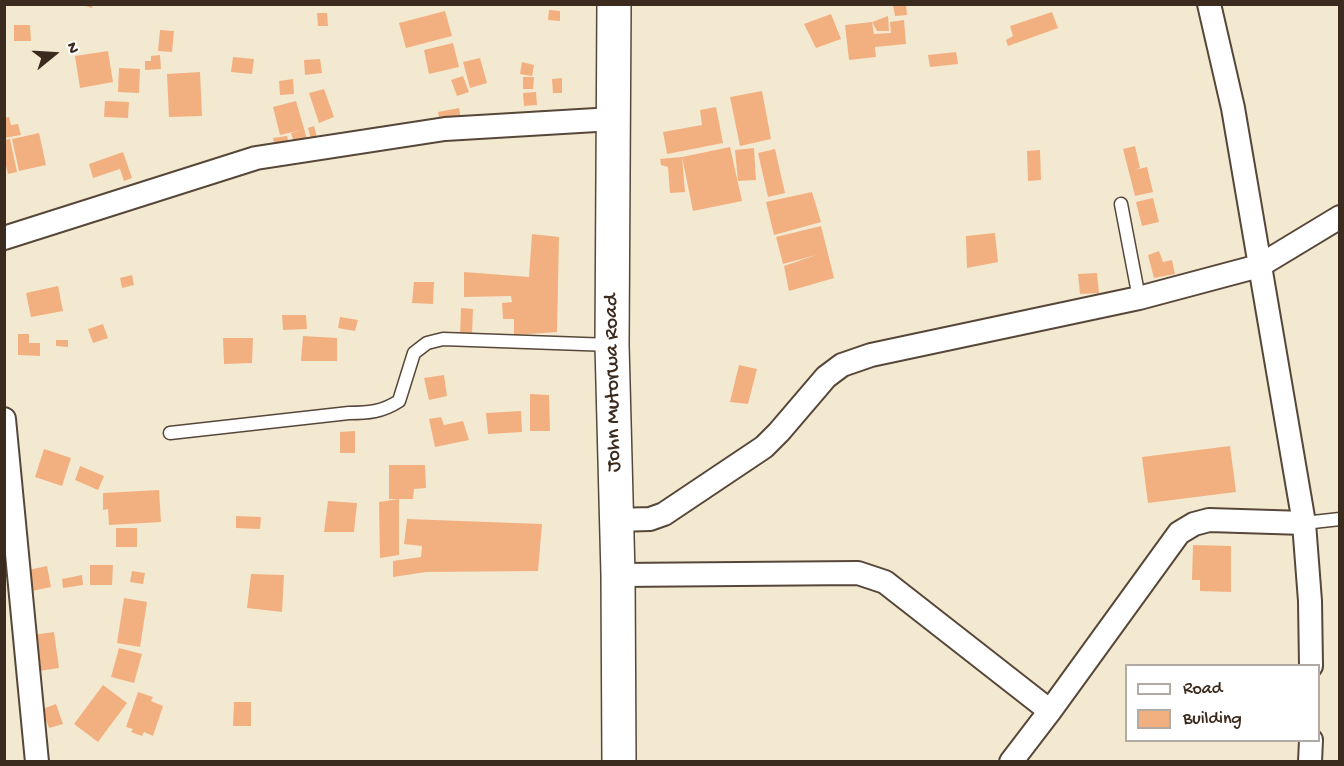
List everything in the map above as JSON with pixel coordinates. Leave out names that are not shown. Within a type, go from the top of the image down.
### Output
[{"type":"street","name":"John Mutorwa Road","points":[[614,4],[612,345],[618,576],[619,762]]},
{"type":"street","points":[[1209,4],[1233,108],[1304,523],[1310,601],[1311,664]]},
{"type":"street","points":[[4,238],[256,158],[445,129],[613,119]]},
{"type":"street","points":[[616,520],[651,519],[664,514],[747,460],[779,432],[825,377],[842,365],[871,355],[1139,298],[1259,266],[1340,217]]},
{"type":"street","points":[[4,419],[37,762]]},
{"type":"street","points":[[1011,762],[1179,533],[1194,524],[1209,520],[1304,523]]},
{"type":"street","points":[[618,576],[858,573],[885,582],[1050,711]]},
{"type":"street","points":[[1310,762],[1311,742]]},
{"type":"lane","points":[[1121,204],[1139,298]]},
{"type":"lane","points":[[170,433],[349,413],[371,413],[386,409],[399,401],[414,353],[427,343],[443,339],[612,345]]},
{"type":"lane","points":[[1304,523],[1340,519]]},
{"type":"building","points":[[79,4],[93,4],[92,8]]},
{"type":"building","points":[[893,5],[906,5],[907,15],[895,16]]},
{"type":"building","points":[[549,10],[560,11],[560,21],[548,20]]},
{"type":"building","points":[[445,11],[452,36],[406,48],[399,23]]},
{"type":"building","points":[[1052,12],[1058,28],[1008,46],[1006,40],[1013,36],[1010,26]]},
{"type":"building","points":[[317,13],[327,13],[328,26],[318,26]]},
{"type":"building","points":[[831,14],[841,39],[816,48],[804,24]]},
{"type":"building","points":[[888,16],[889,31],[877,31],[872,22]]},
{"type":"building","points":[[904,20],[906,44],[875,47],[876,57],[849,60],[845,25],[872,22],[874,34],[891,33],[890,22]]},
{"type":"building","points":[[14,25],[30,25],[31,41],[14,41]]},
{"type":"building","points":[[160,30],[174,31],[172,52],[158,51]]},
{"type":"building","points":[[453,43],[459,67],[429,74],[424,50]]},
{"type":"building","points":[[108,51],[113,82],[80,88],[75,56]]},
{"type":"building","points":[[956,52],[958,64],[930,67],[928,55]]},
{"type":"building","points":[[160,55],[161,69],[145,70],[145,61],[151,61],[151,56]]},
{"type":"building","points":[[233,57],[254,59],[252,74],[231,72]]},
{"type":"building","points":[[480,58],[487,83],[470,88],[463,62]]},
{"type":"building","points":[[320,59],[322,73],[305,75],[304,60]]},
{"type":"building","points":[[522,62],[534,65],[532,76],[520,74]]},
{"type":"building","points":[[119,68],[140,69],[139,93],[118,92]]},
{"type":"building","points":[[200,72],[202,116],[169,117],[167,74]]},
{"type":"building","points":[[463,76],[469,92],[457,96],[451,80]]},
{"type":"building","points":[[523,77],[534,77],[533,89],[523,89]]},
{"type":"building","points":[[562,78],[562,93],[553,93],[552,79]]},
{"type":"building","points":[[293,79],[294,94],[280,95],[279,81]]},
{"type":"building","points":[[324,89],[334,117],[319,123],[309,93]]},
{"type":"building","points":[[762,91],[771,139],[740,146],[730,97]]},
{"type":"building","points":[[536,92],[537,105],[524,106],[523,93]]},
{"type":"building","points":[[105,101],[129,102],[128,118],[104,117]]},
{"type":"building","points":[[296,101],[307,139],[294,143],[291,133],[301,130],[280,135],[273,107]]},
{"type":"building","points":[[716,107],[723,143],[667,154],[663,132],[702,125],[700,110]]},
{"type":"building","points":[[459,108],[461,119],[440,123],[438,112]]},
{"type":"building","points":[[9,117],[11,125],[18,124],[21,135],[4,138],[4,118]]},
{"type":"building","points":[[314,126],[317,137],[311,139],[308,128]]},
{"type":"building","points":[[39,133],[46,165],[19,171],[12,139]]},
{"type":"building","points":[[287,136],[290,149],[276,152],[273,138]]},
{"type":"building","points":[[10,139],[17,172],[8,174],[4,157],[4,140]]},
{"type":"building","points":[[1135,146],[1140,168],[1134,170],[1147,167],[1153,192],[1135,196],[1123,149]]},
{"type":"building","points":[[730,147],[742,201],[693,211],[682,157]]},
{"type":"building","points":[[754,148],[756,180],[738,181],[735,150]]},
{"type":"building","points":[[775,149],[785,193],[768,197],[758,153]]},
{"type":"building","points":[[1040,150],[1041,180],[1028,181],[1027,151]]},
{"type":"building","points":[[123,152],[132,178],[124,181],[120,169],[93,178],[89,164]]},
{"type":"building","points":[[682,157],[685,192],[670,193],[668,167],[661,165],[660,159]]},
{"type":"building","points":[[812,192],[821,222],[774,235],[766,202]]},
{"type":"building","points":[[1153,198],[1159,222],[1142,226],[1136,202]]},
{"type":"building","points":[[821,226],[834,278],[789,291],[784,266],[816,255],[783,264],[776,237]]},
{"type":"building","points":[[995,233],[998,262],[967,268],[966,236]]},
{"type":"building","points":[[532,234],[559,237],[557,332],[514,335],[514,319],[503,319],[502,303],[512,302],[511,296],[464,297],[464,272],[529,277]]},
{"type":"building","points":[[1159,251],[1163,262],[1172,260],[1175,274],[1154,278],[1148,255]]},
{"type":"building","points":[[1097,273],[1099,293],[1080,294],[1078,274]]},
{"type":"building","points":[[132,275],[134,285],[122,288],[120,278]]},
{"type":"building","points":[[414,282],[434,282],[433,304],[412,303]]},
{"type":"building","points":[[58,286],[63,311],[31,317],[26,293]]},
{"type":"building","points":[[461,308],[473,309],[472,335],[460,335]]},
{"type":"building","points":[[282,315],[306,315],[307,329],[283,330]]},
{"type":"building","points":[[340,317],[358,320],[355,331],[338,328]]},
{"type":"building","points":[[103,324],[108,338],[93,343],[88,329]]},
{"type":"building","points":[[18,334],[29,334],[29,343],[40,343],[40,356],[18,355]]},
{"type":"building","points":[[303,336],[337,338],[337,361],[301,361]]},
{"type":"building","points":[[223,338],[253,338],[252,363],[224,364]]},
{"type":"building","points":[[56,340],[68,340],[68,347],[56,346]]},
{"type":"building","points":[[739,365],[757,369],[748,404],[730,402]]},
{"type":"building","points":[[444,375],[447,396],[429,400],[424,378]]},
{"type":"building","points":[[530,394],[549,395],[550,431],[530,431]]},
{"type":"building","points":[[521,411],[522,432],[488,434],[486,413]]},
{"type":"building","points":[[441,417],[444,425],[463,421],[469,440],[435,447],[429,419]]},
{"type":"building","points":[[355,431],[355,453],[340,453],[340,432]]},
{"type":"building","points":[[1230,446],[1236,492],[1148,503],[1142,457]]},
{"type":"building","points":[[44,449],[71,458],[62,486],[35,477]]},
{"type":"building","points":[[389,465],[425,465],[426,488],[414,489],[413,499],[389,499]]},
{"type":"building","points":[[80,466],[104,476],[98,490],[75,480]]},
{"type":"building","points":[[159,490],[161,522],[109,525],[108,509],[103,510],[103,493]]},
{"type":"building","points":[[399,499],[399,555],[380,558],[379,502]]},
{"type":"building","points":[[328,501],[357,503],[354,532],[324,532]]},
{"type":"building","points":[[236,516],[261,517],[260,529],[236,528]]},
{"type":"building","points":[[407,519],[542,524],[538,571],[426,572],[393,577],[393,561],[421,557],[422,546],[404,544]]},
{"type":"building","points":[[116,528],[137,528],[137,547],[116,547]]},
{"type":"building","points":[[1193,545],[1231,546],[1231,592],[1200,591],[1200,580],[1192,580]]},
{"type":"building","points":[[90,565],[113,565],[112,585],[90,585]]},
{"type":"building","points":[[47,566],[51,587],[27,592],[24,571]]},
{"type":"building","points":[[132,571],[145,573],[143,584],[130,582]]},
{"type":"building","points":[[251,574],[284,575],[282,612],[247,608]]},
{"type":"building","points":[[82,575],[83,585],[63,588],[62,579]]},
{"type":"building","points":[[124,598],[147,602],[140,647],[117,643]]},
{"type":"building","points":[[54,632],[59,668],[39,671],[33,635]]},
{"type":"building","points":[[119,648],[142,654],[134,683],[111,677]]},
{"type":"building","points":[[103,685],[127,703],[98,742],[74,724]]},
{"type":"building","points":[[138,692],[153,697],[151,701],[163,706],[153,736],[144,732],[142,736],[131,732],[133,729],[126,727]]},
{"type":"building","points":[[234,702],[251,702],[251,726],[233,726]]},
{"type":"building","points":[[56,704],[63,724],[49,728],[42,709]]}]
